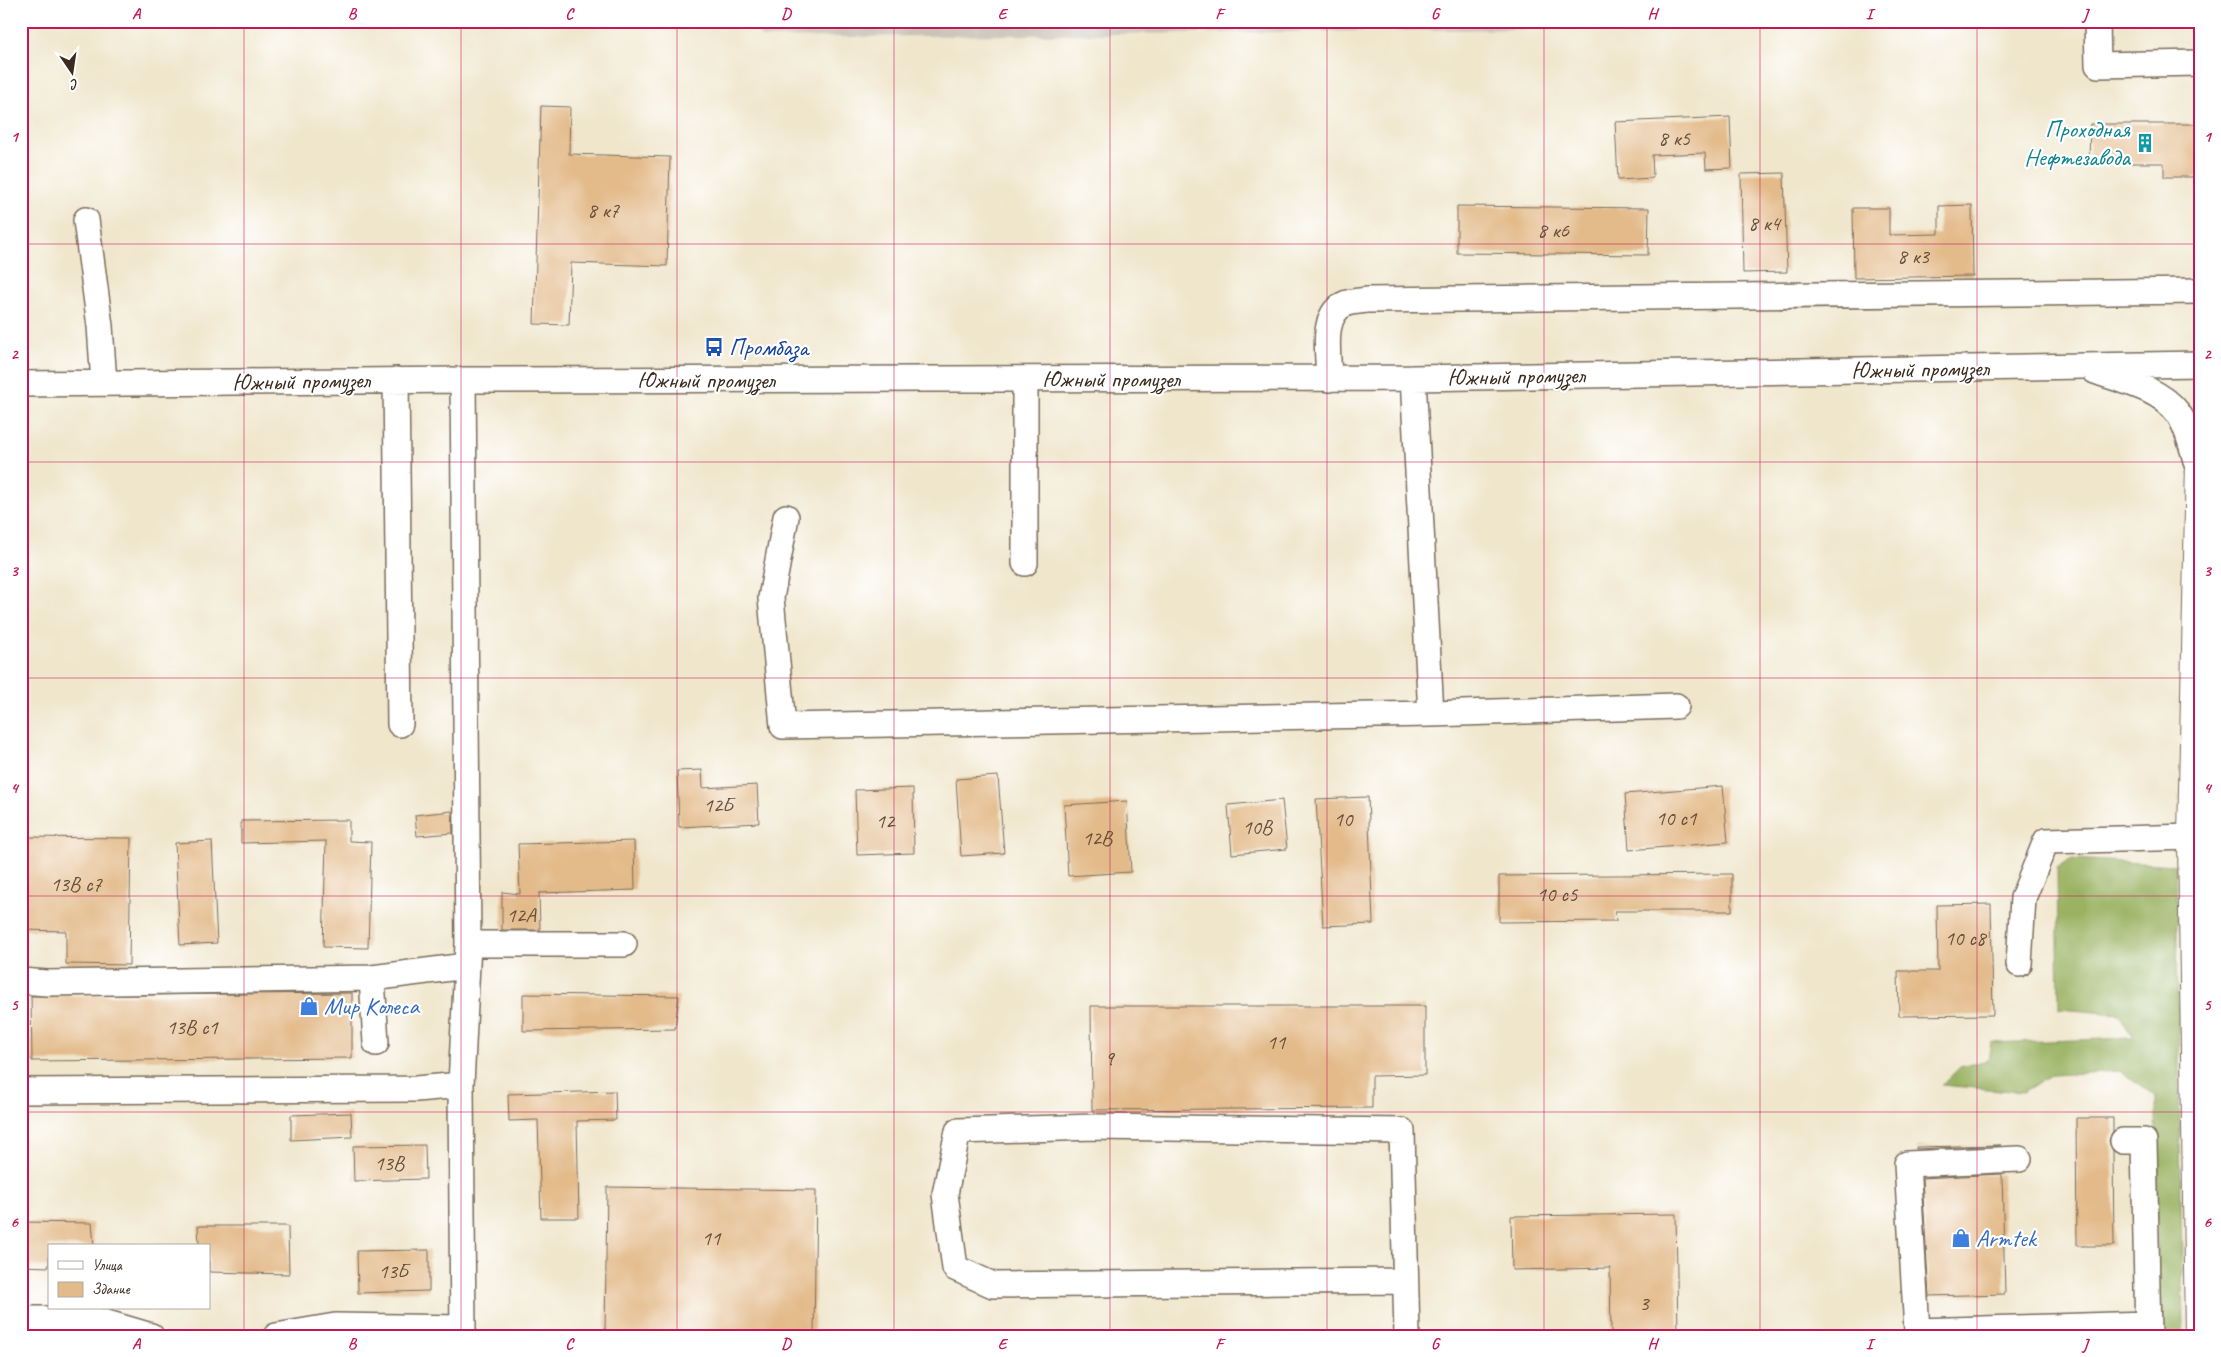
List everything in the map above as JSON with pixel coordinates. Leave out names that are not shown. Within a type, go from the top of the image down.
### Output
[{"type":"main road","points":[[2199,1336],[2192,837],[2200,462]]},
{"type":"street","points":[[2097,21],[2098,65],[2200,63]]},
{"type":"street","points":[[86,220],[100,326],[104,383]]},
{"type":"street","points":[[1329,379],[1330,321],[1335,311],[1346,303],[1367,300],[2200,291]]},
{"type":"street","name":"Южный промузел","points":[[21,384],[396,380],[1329,379],[2200,364]]},
{"type":"street","points":[[2081,366],[2150,391],[2167,402],[2178,413],[2186,429],[2200,471]]},
{"type":"street","points":[[1413,378],[1431,714]]},
{"type":"street","points":[[1025,379],[1025,562]]},
{"type":"street","points":[[396,380],[400,724]]},
{"type":"street","points":[[276,1336],[335,1326],[463,1332],[461,1085],[466,955],[463,380]]},
{"type":"street","points":[[786,517],[772,598],[783,726],[1431,714],[1676,706]]},
{"type":"street","points":[[2019,964],[2023,898],[2046,841],[2192,837]]},
{"type":"street","points":[[21,981],[47,983],[372,978],[466,955],[624,944]]},
{"type":"street","points":[[372,978],[376,1043]]},
{"type":"street","points":[[21,1090],[416,1089],[461,1085]]},
{"type":"street","points":[[1405,1281],[993,1286],[955,1268],[945,1194],[958,1131],[1095,1126],[1402,1131],[1407,1336]]},
{"type":"street","points":[[2019,1159],[1907,1164],[1917,1331],[2147,1330],[2144,1141],[2122,1141]]},
{"type":"street","points":[[21,1319],[93,1319],[151,1336]]},
{"type":"shaded area","points":[[749,21],[1974,21],[1962,24],[762,38]]},
{"type":"green space","points":[[2071,859],[2176,865],[2183,1336],[2158,1336],[2156,1098],[2120,1071],[2052,1075],[2022,1092],[1942,1085],[1960,1067],[1988,1060],[1991,1043],[2133,1038],[2119,1014],[2059,1009],[2057,867]]},
{"type":"building","points":[[541,106],[570,107],[569,154],[670,157],[667,266],[571,263],[569,325],[534,324]]},
{"type":"building","points":[[1730,117],[1732,168],[1706,169],[1705,153],[1652,155],[1653,178],[1618,180],[1615,122]]},
{"type":"building","name":"Проходная Нефтезавода","points":[[2090,124],[2200,124],[2200,177],[2164,177],[2164,163],[2089,163]]},
{"type":"building","points":[[1784,173],[1787,272],[1743,273],[1741,174]]},
{"type":"building","points":[[1972,205],[1973,276],[1854,278],[1853,208],[1889,208],[1889,235],[1939,234],[1939,206]]},
{"type":"building","points":[[1457,206],[1649,208],[1648,255],[1457,253]]},
{"type":"building","points":[[702,770],[703,788],[757,785],[759,823],[679,827],[677,771]]},
{"type":"building","points":[[998,776],[1004,853],[961,856],[956,779]]},
{"type":"building","points":[[1723,786],[1728,842],[1629,850],[1625,794]]},
{"type":"building","points":[[913,788],[914,853],[857,855],[855,790]]},
{"type":"building","points":[[1368,797],[1373,924],[1323,926],[1316,799]]},
{"type":"building","points":[[1282,800],[1287,849],[1232,854],[1228,805]]},
{"type":"building","points":[[1127,801],[1131,872],[1068,876],[1064,805]]},
{"type":"building","points":[[452,811],[453,833],[417,836],[415,815]]},
{"type":"building","points":[[349,820],[349,841],[371,842],[368,948],[323,947],[326,841],[241,843],[241,821]]},
{"type":"building","points":[[21,837],[131,838],[129,965],[66,964],[66,931],[21,930]]},
{"type":"building","points":[[212,841],[217,943],[180,945],[175,843]]},
{"type":"building","points":[[634,841],[635,890],[539,893],[540,930],[502,930],[502,892],[520,894],[518,844]]},
{"type":"building","points":[[1732,874],[1732,911],[1615,911],[1616,921],[1499,922],[1499,876]]},
{"type":"building","points":[[1991,904],[1993,1015],[1899,1016],[1898,971],[1938,971],[1937,905]]},
{"type":"building","points":[[352,993],[352,1058],[32,1061],[31,996]]},
{"type":"building","points":[[523,994],[679,996],[675,1029],[523,1031]]},
{"type":"building","points":[[1091,1006],[1425,1006],[1425,1075],[1372,1076],[1372,1108],[1092,1110]]},
{"type":"building","points":[[615,1091],[616,1120],[577,1121],[579,1218],[541,1218],[538,1120],[509,1121],[508,1094]]},
{"type":"building","points":[[351,1113],[352,1137],[291,1140],[291,1115]]},
{"type":"building","points":[[2076,1118],[2113,1118],[2113,1131],[2109,1141],[2113,1151],[2114,1246],[2077,1246]]},
{"type":"building","points":[[425,1145],[426,1179],[354,1181],[353,1146]]},
{"type":"building","points":[[2001,1145],[1916,1149],[1916,1147]]},
{"type":"building","points":[[2002,1174],[2005,1294],[1929,1296],[1922,1178]]},
{"type":"building","points":[[607,1187],[816,1190],[814,1336],[605,1336]]},
{"type":"building","points":[[1676,1214],[1678,1336],[1611,1336],[1610,1268],[1512,1270],[1511,1216]]},
{"type":"building","points":[[21,1222],[92,1223],[94,1244],[48,1244],[48,1267],[21,1266]]},
{"type":"building","points":[[198,1226],[288,1226],[289,1274],[210,1272],[210,1244],[199,1244]]},
{"type":"building","points":[[429,1250],[429,1291],[358,1293],[357,1251]]},
{"type":"place","name":"Проходная Нефтезавода","points":[[2145,143]]},
{"type":"place","name":"Промбаза","points":[[714,347]]},
{"type":"place","name":"Мир Колеса","points":[[309,1006]]},
{"type":"place","name":"Armtek","points":[[1961,1238]]}]
